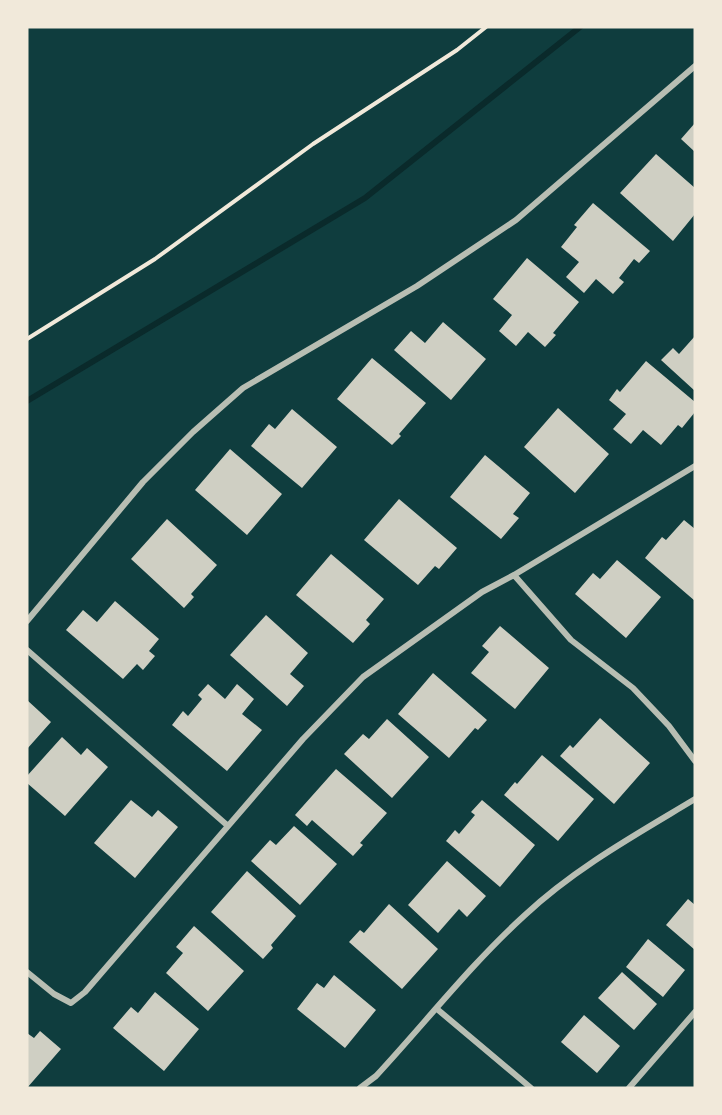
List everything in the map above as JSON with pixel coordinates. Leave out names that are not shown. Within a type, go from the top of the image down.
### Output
[{"type":"street","points":[[27,621],[143,482],[193,432],[243,388],[417,286],[516,220],[695,66]]},
{"type":"street","points":[[27,972],[54,994],[71,1003],[85,992],[303,739],[363,677],[482,591],[514,575],[695,466]]},
{"type":"street","points":[[514,575],[571,640],[633,688],[662,718],[695,761]]},
{"type":"street","points":[[27,650],[228,826]]},
{"type":"street","points":[[360,1088],[376,1076],[473,966],[526,914],[574,875],[695,799]]},
{"type":"street","points":[[437,1009],[531,1088]]},
{"type":"street","points":[[629,1088],[695,1012]]},
{"type":"path","points":[[27,339],[155,259],[313,144],[457,50],[486,27]]},
{"type":"building","points":[[695,123],[695,152],[681,139]]},
{"type":"building","points":[[656,154],[695,188],[695,214],[673,241],[620,193]]},
{"type":"building","points":[[593,203],[650,251],[639,263],[634,259],[619,278],[624,282],[613,294],[596,279],[584,293],[566,277],[579,262],[561,247],[577,227],[574,225]]},
{"type":"building","points":[[527,258],[579,302],[553,333],[556,335],[545,347],[528,332],[516,346],[499,331],[512,315],[493,299]]},
{"type":"building","points":[[443,322],[486,359],[451,400],[394,350],[411,331],[425,343]]},
{"type":"building","points":[[695,336],[695,391],[661,360],[673,348],[679,354]]},
{"type":"building","points":[[372,358],[426,403],[392,445],[337,399]]},
{"type":"building","points":[[646,361],[695,402],[695,412],[682,428],[678,425],[661,445],[643,430],[631,444],[613,429],[626,414],[609,400],[617,389],[620,392]]},
{"type":"building","points":[[558,408],[609,454],[575,493],[524,447]]},
{"type":"building","points":[[292,409],[337,447],[302,488],[251,446],[269,424],[275,429]]},
{"type":"building","points":[[230,449],[282,494],[247,535],[195,490]]},
{"type":"building","points":[[485,455],[530,493],[513,514],[519,518],[501,539],[450,497]]},
{"type":"building","points":[[399,499],[457,548],[439,569],[435,566],[418,585],[364,540]]},
{"type":"building","points":[[167,519],[217,565],[191,594],[194,597],[184,608],[131,559]]},
{"type":"building","points":[[684,520],[695,529],[695,601],[645,558],[662,537],[666,540]]},
{"type":"building","points":[[331,554],[384,599],[366,620],[370,624],[353,643],[296,595]]},
{"type":"building","points":[[617,560],[661,597],[626,638],[575,594],[593,573],[600,579]]},
{"type":"building","points":[[115,601],[159,639],[149,651],[155,656],[143,670],[137,664],[123,679],[66,630],[83,610],[97,622]]},
{"type":"building","points":[[266,615],[308,653],[290,674],[304,686],[287,706],[230,655]]},
{"type":"building","points":[[500,626],[549,668],[515,709],[471,673],[489,652],[482,646]]},
{"type":"building","points":[[433,673],[487,720],[478,730],[475,728],[449,758],[398,714]]},
{"type":"building","points":[[208,684],[225,699],[237,684],[254,699],[242,714],[262,730],[227,771],[172,725],[183,711],[188,716],[202,699],[198,695]]},
{"type":"building","points":[[27,700],[51,722],[27,749]]},
{"type":"building","points":[[600,718],[650,763],[614,804],[560,756],[570,745],[573,748]]},
{"type":"building","points":[[387,719],[429,757],[392,798],[344,754],[363,734],[369,739]]},
{"type":"building","points":[[62,737],[81,755],[87,748],[108,767],[65,816],[27,783],[27,776]]},
{"type":"building","points":[[542,755],[594,799],[558,841],[504,795],[515,782],[517,784]]},
{"type":"building","points":[[336,769],[387,813],[360,843],[363,845],[353,856],[312,820],[307,826],[295,815]]},
{"type":"building","points":[[131,800],[152,817],[158,810],[178,827],[135,878],[94,843]]},
{"type":"building","points":[[482,800],[535,845],[500,887],[446,841],[455,830],[459,834],[475,815],[471,812]]},
{"type":"building","points":[[294,826],[337,864],[300,905],[251,861],[270,840],[276,845]]},
{"type":"building","points":[[447,861],[486,896],[467,917],[459,909],[438,933],[408,905]]},
{"type":"building","points":[[247,871],[296,916],[271,945],[273,948],[263,959],[211,912]]},
{"type":"building","points":[[688,899],[695,905],[695,950],[666,925]]},
{"type":"building","points":[[389,904],[438,949],[402,989],[349,942],[360,930],[364,933]]},
{"type":"building","points":[[194,926],[244,971],[208,1011],[166,973],[183,953],[176,947]]},
{"type":"building","points":[[648,939],[685,970],[663,997],[626,967]]},
{"type":"building","points":[[622,972],[657,1004],[634,1030],[598,998]]},
{"type":"building","points":[[334,975],[376,1010],[345,1048],[297,1009],[317,983],[324,988]]},
{"type":"building","points":[[155,992],[199,1029],[164,1071],[113,1028],[131,1007],[138,1013]]},
{"type":"building","points":[[584,1015],[620,1046],[597,1073],[561,1042]]},
{"type":"building","points":[[40,1031],[61,1049],[27,1088],[27,1033],[34,1038]]},
{"type":"waterway","points":[[27,401],[365,198],[580,27]]}]
